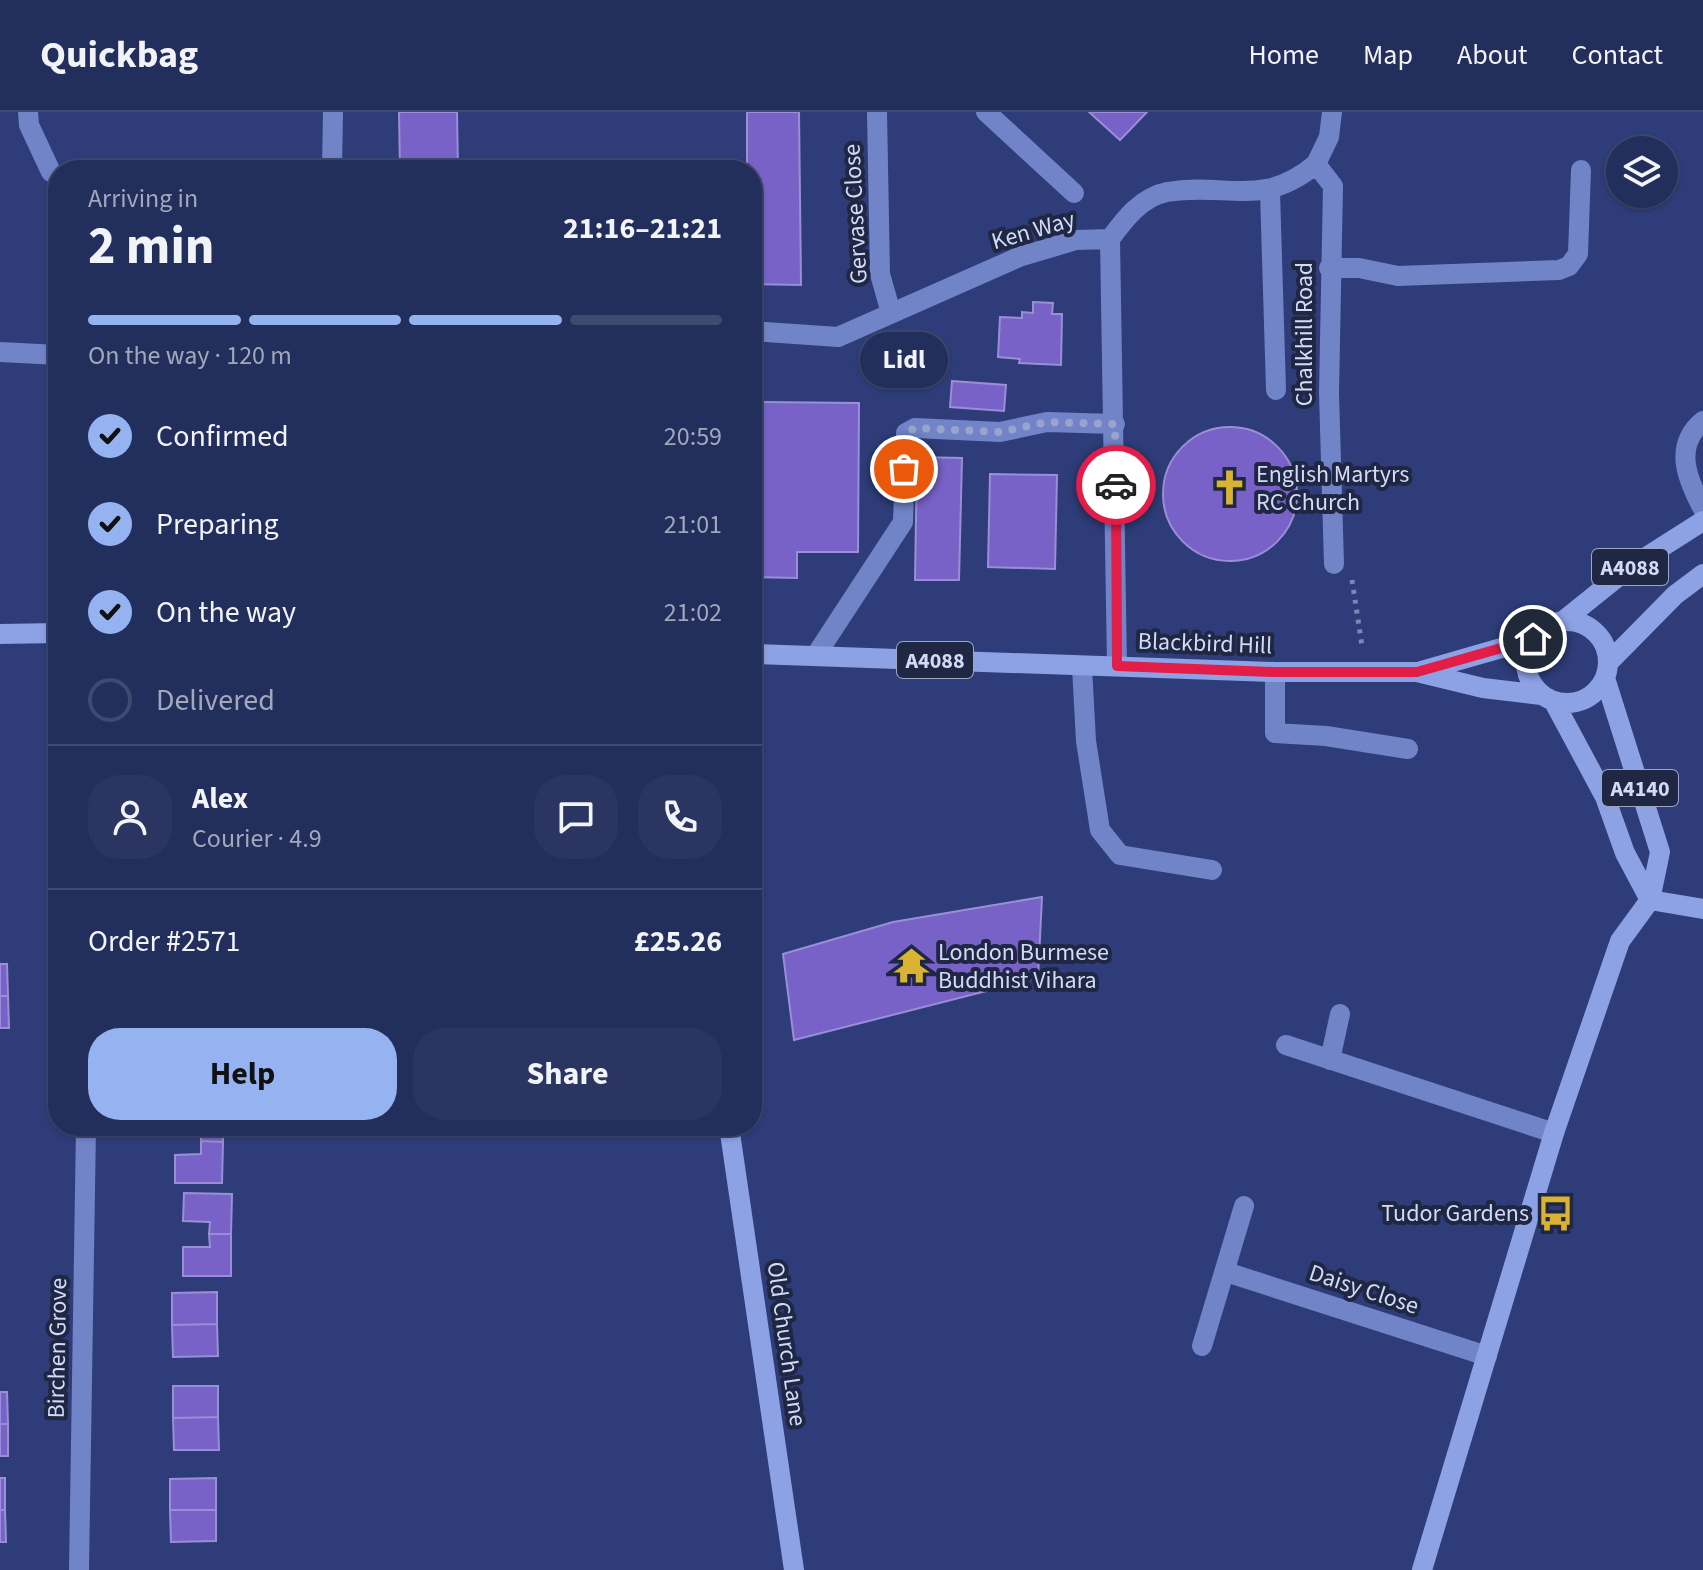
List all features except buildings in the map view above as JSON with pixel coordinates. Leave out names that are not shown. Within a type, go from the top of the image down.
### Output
[{"type":"main road","name":"A4088","points":[[1563,621],[1629,568],[1703,521]]},
{"type":"main road","name":"A4088","points":[[1607,670],[1675,595],[1703,574]]},
{"type":"main road","points":[[1563,621],[1581,623],[1596,632],[1605,646],[1607,670],[1597,691],[1583,701],[1569,704],[1547,698],[1526,669],[1526,655],[1533,639],[1546,627],[1563,621]]},
{"type":"main road","points":[[0,634],[48,633]]},
{"type":"main road","name":"Blackbird Hill","points":[[1417,672],[1533,639]]},
{"type":"main road","name":"Blackbird Hill","points":[[762,654],[1082,667],[1417,672],[1483,688],[1547,698]]},
{"type":"main road","name":"A4140","points":[[1607,670],[1660,852],[1650,900]]},
{"type":"main road","name":"A4140","points":[[1547,698],[1605,797],[1625,853],[1650,900]]},
{"type":"main road","points":[[1422,1570],[1554,1133],[1620,941],[1650,900],[1703,909]]},
{"type":"main road","name":"Old Church Lane","points":[[730,1136],[794,1570]]},
{"type":"street","points":[[28,112],[29,125],[48,166]]},
{"type":"street","points":[[332,160],[333,112]]},
{"type":"street","name":"Gervase Close","points":[[877,112],[880,274],[891,313]]},
{"type":"street","points":[[986,112],[1074,193]]},
{"type":"street","points":[[1316,164],[1329,137],[1332,112]]},
{"type":"street","name":"Ken Way","points":[[762,332],[838,337],[1019,257],[1076,240],[1110,239],[1130,212],[1164,193],[1270,191],[1295,182],[1316,164]]},
{"type":"street","name":"Chalkhill Road","points":[[1316,164],[1333,186],[1329,268],[1334,564]]},
{"type":"street","points":[[1329,268],[1359,268],[1398,276],[1559,270],[1569,266],[1578,254],[1581,170]]},
{"type":"street","points":[[1270,191],[1276,390]]},
{"type":"street","points":[[1110,239],[1108,297],[1115,424],[1117,666]]},
{"type":"street","points":[[0,352],[48,354]]},
{"type":"street","points":[[1703,421],[1688,436],[1685,445],[1687,478],[1703,509]]},
{"type":"street","points":[[816,655],[903,522],[906,433],[915,428],[1000,432],[1047,422],[1115,424]]},
{"type":"street","points":[[1082,667],[1086,741],[1100,830],[1120,855],[1212,870]]},
{"type":"street","points":[[1275,672],[1275,733],[1326,736],[1408,749]]},
{"type":"street","points":[[1330,1060],[1340,1014]]},
{"type":"street","points":[[1286,1045],[1554,1133]]},
{"type":"street","name":"Birchen Grove","points":[[79,1570],[86,1136]]},
{"type":"street","points":[[1202,1346],[1244,1206]]},
{"type":"street","name":"Daisy Close","points":[[1226,1272],[1487,1356]]},
{"type":"path","points":[[1334,564],[1351,569],[1366,672]]},
{"type":"way so far","points":[[904,469],[906,433],[915,428],[1000,432],[1047,422],[1115,424],[1116,485]]},
{"type":"place","name":"Lidl","points":[[904,469]]},
{"type":"place","name":"English Martyrs RC Church","points":[[1230,488]]},
{"type":"place","name":"London Burmese Buddhist Vihara","points":[[912,966]]},
{"type":"place","name":"Tudor Gardens","points":[[1555,1213]]},
{"type":"route","points":[[1116,485],[1117,666],[1275,672],[1417,672],[1533,639]]}]
